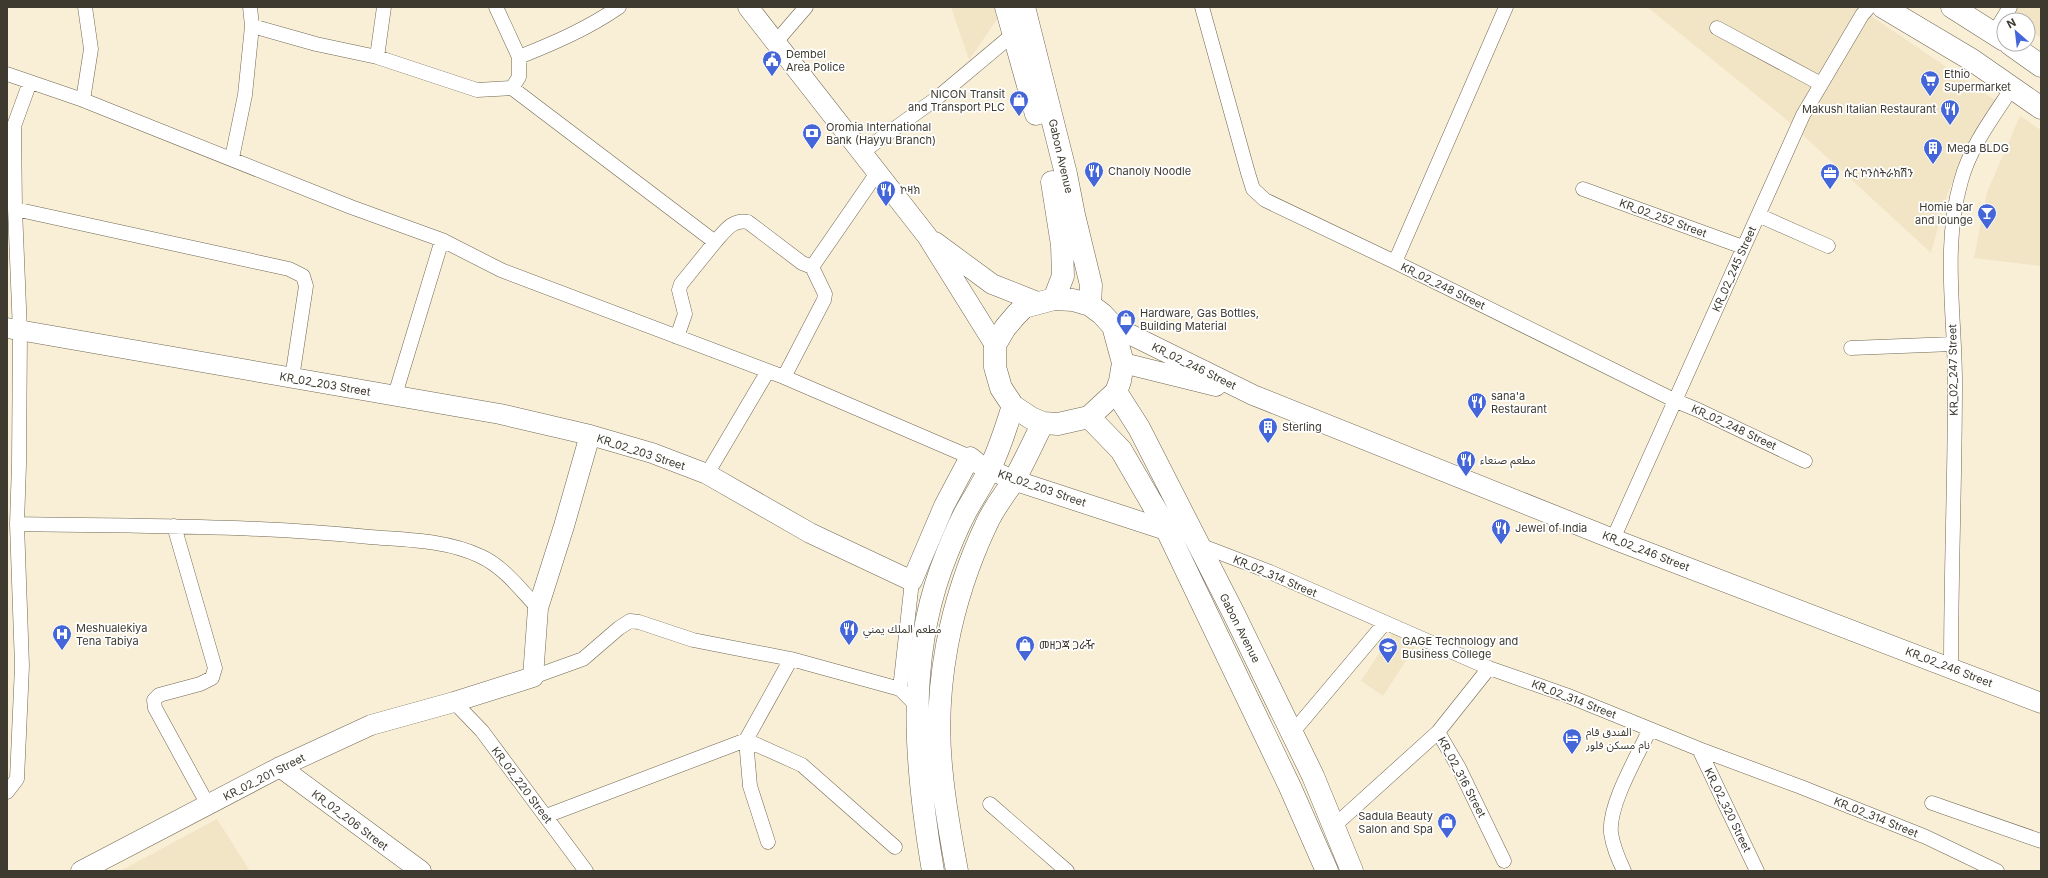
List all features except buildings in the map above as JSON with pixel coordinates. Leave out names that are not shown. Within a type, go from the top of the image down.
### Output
[{"type":"main road","name":"Gabon Avenue","points":[[1006,7],[1022,21],[1091,285],[1090,305]]},
{"type":"main road","points":[[1883,7],[1972,60],[2041,108]]},
{"type":"main road","points":[[1952,7],[1996,35]]},
{"type":"main road","name":"Gabon Avenue","points":[[1022,21],[1048,154],[1062,245],[1063,276],[1047,301]]},
{"type":"main road","points":[[2021,52],[2041,66]]},
{"type":"main road","points":[[1073,300],[1090,305],[1102,314],[1113,326],[1123,363],[1120,381],[1116,392],[1089,417],[1058,424],[1043,423],[1031,418],[1013,406],[1001,388],[995,367],[995,346],[1005,328],[1024,308],[1047,301],[1073,300]]},
{"type":"main road","name":"Gabon Avenue","points":[[1116,392],[1139,428],[1292,733],[1334,826],[1352,871]]},
{"type":"main road","points":[[933,871],[925,822],[917,706],[921,650],[928,616],[941,569],[964,514],[990,470],[1013,406]]},
{"type":"main road","points":[[1089,417],[1121,450],[1166,530],[1290,787],[1327,871]]},
{"type":"main road","points":[[957,871],[940,755],[940,706],[944,659],[962,584],[974,552],[988,521],[1014,480],[1043,423]]},
{"type":"street","points":[[83,100],[92,49],[85,7]]},
{"type":"street","points":[[232,158],[245,95],[252,26],[250,7]]},
{"type":"street","points":[[377,57],[384,7]]},
{"type":"street","points":[[496,7],[519,57],[519,77],[512,88]]},
{"type":"street","points":[[519,57],[561,41],[597,22],[619,7]]},
{"type":"street","points":[[748,7],[927,236],[995,346]]},
{"type":"street","points":[[775,43],[806,7]]},
{"type":"street","name":"KR_02_248 Street","points":[[1202,7],[1253,189],[1265,200],[1395,262],[1676,401],[1805,461]]},
{"type":"street","points":[[1395,262],[1506,7]]},
{"type":"street","name":"KR_02_245 Street","points":[[1613,539],[1803,115],[1862,15],[1870,7]]},
{"type":"street","points":[[861,153],[937,98],[1022,21]]},
{"type":"street","points":[[252,26],[316,44],[377,57],[477,90],[512,88],[715,242]]},
{"type":"street","points":[[1717,28],[1821,84]]},
{"type":"street","points":[[7,74],[83,100],[232,158],[351,207],[442,240],[501,270],[784,377],[970,457],[944,506],[912,580],[900,689]]},
{"type":"street","points":[[7,792],[18,779],[22,666],[17,524],[13,464],[15,209],[14,126],[30,82]]},
{"type":"street","name":"KR_02_247 Street","points":[[1950,667],[1955,382],[1950,265],[1954,223],[1961,180],[1976,145],[2012,88]]},
{"type":"street","points":[[812,267],[878,173]]},
{"type":"street","name":"KR_02_252 Street","points":[[1583,189],[1743,247]]},
{"type":"street","points":[[15,209],[289,269],[304,276],[306,286],[292,378]]},
{"type":"street","points":[[1758,215],[1828,246]]},
{"type":"street","points":[[677,336],[686,314],[679,290],[681,284],[715,242],[732,224],[739,220],[748,222],[802,264],[812,267],[825,294],[824,300],[784,377]]},
{"type":"street","points":[[927,236],[992,284],[1047,301]]},
{"type":"street","points":[[395,396],[442,240]]},
{"type":"street","name":"KR_02_246 Street","points":[[1113,326],[1253,395],[1613,539],[2041,703]]},
{"type":"street","name":"KR_02_203 Street","points":[[13,330],[500,414],[590,435],[652,453],[707,474],[810,533],[912,580]]},
{"type":"street","points":[[1851,348],[1954,344]]},
{"type":"street","name":"KR_02_246 Street","points":[[1123,363],[1253,395]]},
{"type":"street","points":[[707,474],[768,371]]},
{"type":"street","points":[[590,435],[564,526],[538,608],[533,677],[583,659],[619,628],[630,621],[644,623],[693,640],[791,660],[900,689],[917,706]]},
{"type":"street","name":"KR_02_203 Street","points":[[970,457],[990,470],[1014,480],[1166,530]]},
{"type":"street","points":[[17,524],[174,526],[320,532],[445,544],[480,556],[496,566],[538,608]]},
{"type":"street","points":[[174,526],[215,668],[212,678],[200,684],[159,695],[154,700],[154,704],[208,805]]},
{"type":"street","name":"KR_02_314 Street","points":[[1197,544],[1270,572],[1384,624],[1489,668],[1566,695],[1699,749],[1926,837],[1997,871]]},
{"type":"street","points":[[1292,733],[1384,624]]},
{"type":"street","points":[[768,842],[750,786],[746,740],[791,660]]},
{"type":"street","points":[[1438,732],[1489,668]]},
{"type":"street","name":"KR_02_201 Street","points":[[82,871],[280,767],[371,725],[454,702],[533,677]]},
{"type":"street","name":"KR_02_220 Street","points":[[454,702],[482,731],[586,871]]},
{"type":"street","points":[[1624,871],[1614,849],[1611,831],[1613,813],[1650,729]]},
{"type":"street","name":"KR_02_316 Street","points":[[1334,826],[1438,732],[1460,768],[1504,862]]},
{"type":"street","points":[[546,816],[746,740],[802,765],[895,847]]},
{"type":"street","name":"KR_02_320 Street","points":[[1699,749],[1757,871]]},
{"type":"street","name":"KR_02_206 Street","points":[[280,767],[421,871]]},
{"type":"street","points":[[1932,803],[2041,841]]},
{"type":"street","points":[[990,804],[1067,871]]},
{"type":"shaded area","points":[[951,7],[997,7],[1000,15],[969,60]]},
{"type":"shaded area","points":[[1647,7],[1858,7],[1995,100],[1982,118],[1948,192],[1931,253],[1781,115]]},
{"type":"shaded area","points":[[1995,7],[2041,7],[2041,38],[2036,35],[2036,12],[2003,12]]},
{"type":"shaded area","points":[[2020,116],[2041,130],[2041,266],[1974,258],[1987,192]]},
{"type":"shaded area","name":"GAGE Technology and Business College","points":[[1393,632],[1415,647],[1383,696],[1361,681]]},
{"type":"shaded area","points":[[217,819],[250,871],[120,871]]},
{"type":"place","name":"Dembel Area Police","points":[[772,77]]},
{"type":"place","name":"Ethio Supermarket","points":[[1930,97]]},
{"type":"place","name":"NICON Transit and Transport PLC","points":[[1019,117]]},
{"type":"place","name":"Makush Italian Restaurant","points":[[1950,126]]},
{"type":"place","name":"Oromia International Bank (Hayyu Branch)","points":[[812,150]]},
{"type":"place","name":"Mega BLDG","points":[[1933,165]]},
{"type":"place","name":"Chanoly Noodle","points":[[1094,188]]},
{"type":"place","name":"ሱር ኮንስትራክሽን","points":[[1830,190]]},
{"type":"place","name":"ኮዛክ","points":[[886,207]]},
{"type":"place","name":"Homie bar and lounge","points":[[1987,230]]},
{"type":"place","name":"Hardware, Gas Bottles, Building Material","points":[[1126,336]]},
{"type":"place","name":"sana'a Restaurant","points":[[1477,419]]},
{"type":"place","name":"Sterling","points":[[1268,444]]},
{"type":"place","name":"مطعم صنعاء","points":[[1466,477]]},
{"type":"place","name":"Jewel of India","points":[[1501,545]]},
{"type":"place","name":"مطعم الملك يمني","points":[[849,646]]},
{"type":"place","name":"Meshualekiya Tena Tabiya","points":[[62,651]]},
{"type":"place","name":"መዘጋጃ ጋራዥ","points":[[1025,662]]},
{"type":"place","name":"GAGE Technology and Business College","points":[[1388,664]]},
{"type":"place","name":"الفندق قام نام مسكن فلور","points":[[1572,755]]},
{"type":"place","name":"Sadula Beauty Salon and Spa","points":[[1447,839]]}]
